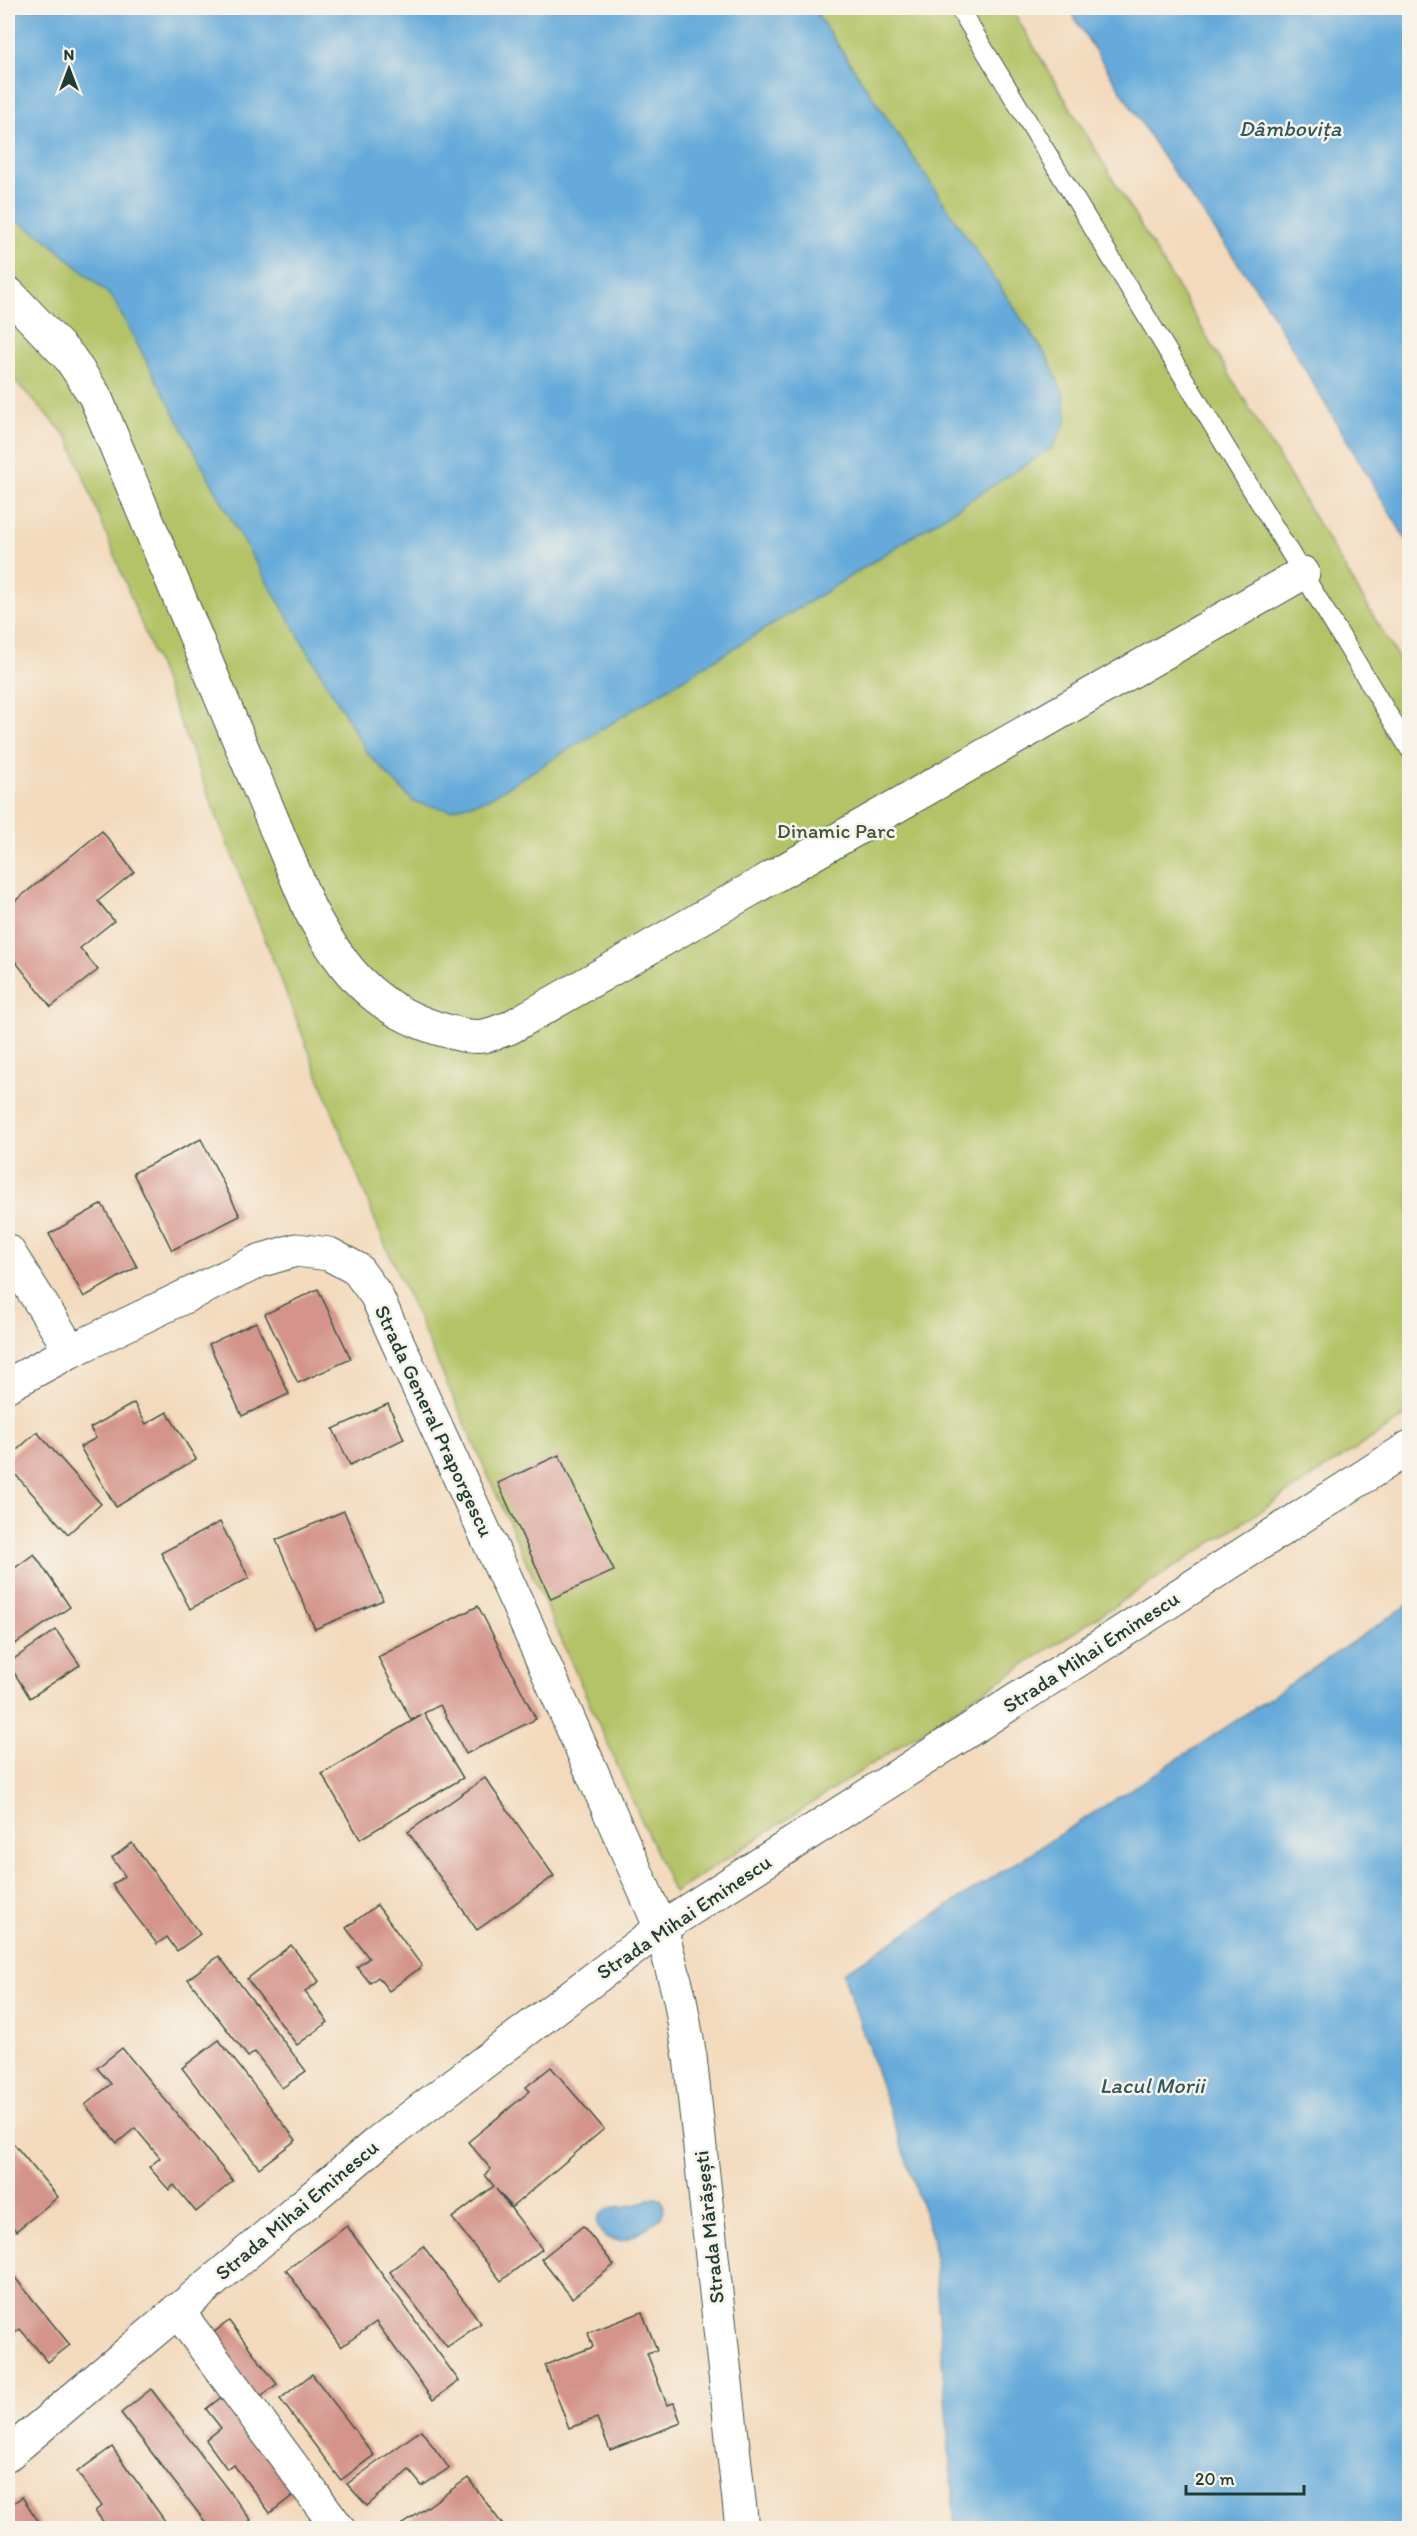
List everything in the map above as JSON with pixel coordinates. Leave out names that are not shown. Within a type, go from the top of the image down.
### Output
[{"type":"street","points":[[8,294],[70,358],[96,396],[310,910],[330,948],[367,992],[432,1027],[463,1035],[482,1036],[509,1028],[1304,573]]},
{"type":"street","name":"Strada General Praporgescu","points":[[8,1385],[71,1351],[259,1261],[296,1250],[329,1254],[357,1269],[376,1294],[518,1605],[661,1928]]},
{"type":"street","points":[[8,1251],[71,1351]]},
{"type":"street","name":"Strada Mihai Eminescu","points":[[8,2454],[377,2143],[661,1928],[1410,1447]]},
{"type":"street","name":"Strada Mărășești","points":[[661,1928],[680,2000],[690,2057],[742,2529]]},
{"type":"street","points":[[177,2310],[338,2529]]},
{"type":"lane","points":[[958,8],[1410,750]]},
{"type":"green space","name":"Dinamic Parc","points":[[8,8],[1011,8],[1409,676],[1409,1414],[674,1893],[380,1233],[69,439],[8,373]]},
{"type":"water","points":[[8,8],[813,8],[1048,358],[1063,393],[1067,420],[1052,448],[838,584],[488,799],[450,810],[414,802],[368,754],[238,532],[112,297],[42,236],[8,216]]},
{"type":"water","name":"Dâmbovița","points":[[1068,8],[1409,8],[1409,545],[1262,297],[1165,160]]},
{"type":"water","name":"Lacul Morii","points":[[1409,1604],[1409,2528],[955,2528],[933,2239],[843,1973],[1195,1748]]},
{"type":"water","points":[[655,2197],[662,2201],[664,2208],[662,2214],[658,2220],[636,2235],[617,2241],[602,2233],[597,2223],[602,2212],[614,2207],[634,2205]]},
{"type":"building","points":[[102,831],[134,872],[98,901],[114,921],[80,948],[98,970],[51,1007],[8,952],[8,901],[10,905]]},
{"type":"building","points":[[201,1139],[240,1216],[172,1250],[133,1173]]},
{"type":"building","points":[[102,1204],[137,1267],[84,1297],[49,1234]]},
{"type":"building","points":[[318,1289],[351,1359],[298,1383],[265,1314]]},
{"type":"building","points":[[256,1322],[289,1394],[242,1416],[209,1344]]},
{"type":"building","points":[[134,1403],[146,1424],[167,1412],[196,1459],[116,1507],[80,1447],[96,1438],[90,1428]]},
{"type":"building","points":[[388,1404],[404,1439],[350,1465],[333,1429]]},
{"type":"building","points":[[37,1432],[101,1504],[68,1534],[8,1466],[8,1458]]},
{"type":"building","points":[[559,1455],[614,1571],[551,1599],[498,1483]]},
{"type":"building","points":[[344,1511],[383,1600],[315,1629],[276,1540]]},
{"type":"building","points":[[220,1522],[249,1578],[190,1609],[161,1553]]},
{"type":"building","points":[[34,1554],[70,1607],[15,1644],[8,1633],[8,1573]]},
{"type":"building","points":[[478,1606],[536,1719],[466,1754],[440,1705],[424,1713],[463,1778],[360,1839],[322,1774],[422,1715],[411,1720],[378,1657]]},
{"type":"building","points":[[56,1630],[80,1665],[30,1698],[8,1663]]},
{"type":"building","points":[[485,1778],[554,1876],[477,1930],[408,1832]]},
{"type":"building","points":[[132,1843],[200,1934],[177,1951],[167,1937],[157,1944],[112,1885],[125,1876],[112,1858]]},
{"type":"building","points":[[377,1905],[422,1966],[389,1991],[378,1977],[370,1983],[357,1967],[369,1958],[346,1928]]},
{"type":"building","points":[[291,1945],[319,1981],[305,1992],[328,2022],[297,2045],[247,1979]]},
{"type":"building","points":[[219,1956],[306,2071],[282,2088],[255,2052],[248,2057],[188,1979]]},
{"type":"building","points":[[219,2040],[296,2140],[259,2168],[182,2068]]},
{"type":"building","points":[[122,2048],[233,2181],[196,2212],[174,2185],[169,2190],[149,2167],[160,2158],[135,2128],[117,2143],[85,2105],[111,2084],[97,2068]]},
{"type":"building","points":[[551,2067],[604,2129],[512,2207],[496,2189],[542,2249],[501,2281],[452,2218],[494,2186],[485,2175],[491,2169],[468,2142],[530,2091],[526,2087]]},
{"type":"building","points":[[8,2137],[58,2197],[16,2231],[8,2221]]},
{"type":"building","points":[[347,2226],[459,2381],[433,2400],[376,2322],[341,2347],[286,2270]]},
{"type":"building","points":[[583,2226],[614,2265],[572,2298],[541,2259]]},
{"type":"building","points":[[423,2246],[481,2323],[447,2347],[390,2272]]},
{"type":"building","points":[[8,2269],[70,2345],[48,2362],[20,2329],[12,2335],[8,2329]]},
{"type":"building","points":[[642,2312],[657,2350],[647,2353],[667,2405],[674,2403],[681,2423],[610,2450],[597,2418],[569,2428],[545,2365],[593,2347],[588,2333]]},
{"type":"building","points":[[229,2321],[277,2384],[254,2401],[205,2339]]},
{"type":"building","points":[[312,2374],[374,2455],[341,2480],[280,2399]]},
{"type":"building","points":[[151,2389],[251,2520],[240,2528],[210,2528],[121,2413]]},
{"type":"building","points":[[227,2393],[300,2490],[270,2513],[234,2465],[227,2469],[206,2440],[221,2428],[206,2409]]},
{"type":"building","points":[[421,2430],[449,2468],[422,2486],[409,2470],[367,2506],[347,2484]]},
{"type":"building","points":[[112,2447],[170,2528],[108,2528],[95,2511],[102,2506],[77,2472]]},
{"type":"building","points":[[468,2478],[505,2528],[398,2528]]},
{"type":"building","points":[[22,2497],[43,2528],[14,2528],[8,2519],[8,2507]]}]
